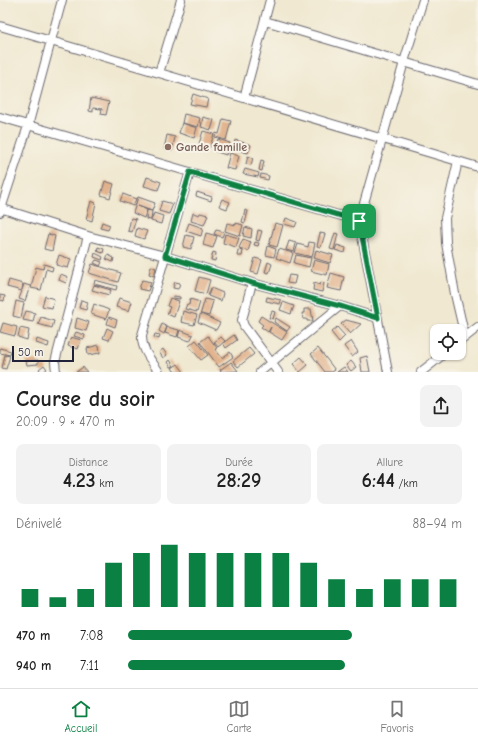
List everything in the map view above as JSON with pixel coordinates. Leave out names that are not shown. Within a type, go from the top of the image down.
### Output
[{"type":"street","points":[[62,0],[28,126],[0,210],[378,318]]},
{"type":"street","points":[[159,73],[181,0]]},
{"type":"street","points":[[244,98],[270,0]]},
{"type":"street","points":[[388,372],[359,221],[404,62],[424,0]]},
{"type":"street","points":[[265,22],[478,84]]},
{"type":"street","points":[[0,26],[478,167]]},
{"type":"street","points":[[0,117],[359,221]]},
{"type":"street","points":[[458,161],[445,218],[446,243],[460,324]]},
{"type":"street","points":[[159,372],[143,347],[141,341],[142,334],[190,172]]},
{"type":"street","points":[[56,372],[55,362],[88,236]]},
{"type":"street","points":[[252,283],[243,322],[247,330],[278,372]]},
{"type":"street","points":[[260,372],[340,306]]},
{"type":"street","points":[[466,337],[478,327]]},
{"type":"street","points":[[421,372],[436,360]]},
{"type":"building","points":[[193,94],[208,99],[206,107],[190,104]]},
{"type":"building","points":[[91,98],[109,102],[106,115],[101,114],[102,109],[93,108],[93,112],[89,111]]},
{"type":"building","points":[[184,114],[200,118],[198,127],[182,123]]},
{"type":"building","points":[[203,117],[214,120],[211,130],[201,127]]},
{"type":"building","points":[[223,119],[231,121],[226,140],[215,137],[216,133],[219,134]]},
{"type":"building","points":[[182,123],[197,128],[194,138],[179,133]]},
{"type":"building","points":[[203,131],[214,134],[210,147],[199,144]]},
{"type":"building","points":[[167,135],[175,137],[172,151],[164,149]]},
{"type":"building","points":[[218,139],[230,143],[226,155],[214,151]]},
{"type":"building","points":[[235,140],[251,145],[248,153],[233,149]]},
{"type":"building","points":[[230,153],[239,156],[235,170],[226,168]]},
{"type":"building","points":[[248,156],[253,158],[251,165],[246,164]]},
{"type":"building","points":[[261,160],[264,161],[262,171],[259,170]]},
{"type":"building","points":[[245,169],[259,173],[258,177],[243,174]]},
{"type":"building","points":[[261,174],[269,176],[268,180],[260,178]]},
{"type":"building","points":[[147,177],[161,182],[158,190],[144,186]]},
{"type":"building","points":[[105,181],[114,184],[110,198],[101,195]]},
{"type":"building","points":[[197,192],[212,197],[211,201],[196,196]]},
{"type":"building","points":[[123,194],[136,199],[133,206],[120,201]]},
{"type":"building","points":[[138,197],[155,203],[152,211],[138,206],[147,210],[144,218],[133,213]]},
{"type":"building","points":[[222,199],[230,202],[227,209],[219,206]]},
{"type":"building","points":[[91,201],[96,203],[92,221],[86,219]]},
{"type":"building","points":[[162,201],[173,204],[169,214],[159,211]]},
{"type":"building","points":[[147,210],[152,211],[151,220],[146,219]]},
{"type":"building","points":[[245,210],[248,211],[245,223],[242,222]]},
{"type":"building","points":[[154,213],[163,216],[161,224],[151,221]]},
{"type":"building","points":[[193,213],[208,215],[204,225],[191,221]]},
{"type":"building","points":[[131,218],[136,219],[132,232],[128,231]]},
{"type":"building","points":[[286,218],[297,222],[295,227],[284,224]]},
{"type":"building","points":[[102,222],[110,225],[108,230],[100,228]]},
{"type":"building","points":[[189,223],[203,228],[201,236],[186,231]]},
{"type":"building","points":[[227,223],[243,225],[240,236],[225,231]]},
{"type":"building","points":[[275,223],[283,225],[277,247],[269,245]]},
{"type":"building","points":[[245,227],[252,229],[251,238],[243,236]]},
{"type":"building","points":[[137,228],[147,231],[144,239],[135,236]]},
{"type":"building","points":[[216,230],[224,232],[222,237],[214,234]]},
{"type":"building","points":[[258,230],[262,231],[259,241],[256,240]]},
{"type":"building","points":[[206,233],[217,236],[213,248],[203,245]]},
{"type":"building","points":[[320,233],[325,234],[321,247],[317,246]]},
{"type":"building","points":[[335,233],[338,234],[334,250],[330,249]]},
{"type":"building","points":[[48,234],[55,236],[52,251],[44,249]]},
{"type":"building","points":[[225,234],[239,238],[236,247],[223,243]]},
{"type":"building","points":[[186,235],[194,237],[191,249],[183,247]]},
{"type":"building","points":[[243,239],[251,242],[248,251],[239,248]]},
{"type":"building","points":[[289,241],[296,243],[294,252],[286,250]]},
{"type":"building","points":[[255,242],[259,243],[258,246],[254,245]]},
{"type":"building","points":[[309,242],[315,243],[312,257],[295,253],[298,244],[308,247]]},
{"type":"building","points":[[337,245],[346,248],[345,253],[335,250]]},
{"type":"building","points":[[268,246],[276,249],[274,257],[266,255]]},
{"type":"building","points":[[98,247],[104,249],[103,253],[97,251]]},
{"type":"building","points":[[279,249],[293,253],[290,263],[276,258]]},
{"type":"building","points":[[238,250],[243,251],[242,256],[237,256]]},
{"type":"building","points":[[316,250],[333,255],[330,263],[314,258]]},
{"type":"building","points":[[213,252],[216,253],[215,261],[211,260]]},
{"type":"building","points":[[95,253],[103,257],[102,260],[94,257]]},
{"type":"building","points":[[59,255],[71,259],[68,268],[56,265]]},
{"type":"building","points":[[108,255],[114,258],[113,262],[106,259]]},
{"type":"building","points":[[296,255],[311,258],[309,267],[294,263]]},
{"type":"building","points":[[255,258],[262,260],[258,274],[251,272]]},
{"type":"building","points":[[96,260],[102,262],[100,266],[94,263]]},
{"type":"building","points":[[314,260],[329,264],[327,275],[311,271]]},
{"type":"building","points":[[268,262],[272,264],[269,273],[265,272]]},
{"type":"building","points":[[44,264],[53,267],[52,271],[46,269],[41,290],[31,288],[36,267],[43,269]]},
{"type":"building","points":[[92,264],[121,273],[118,282],[89,273]]},
{"type":"building","points":[[151,266],[156,268],[154,276],[149,274]]},
{"type":"building","points":[[331,273],[344,277],[341,291],[327,288]]},
{"type":"building","points":[[61,274],[68,277],[66,283],[59,280]]},
{"type":"building","points":[[289,275],[296,276],[294,284],[287,283]]},
{"type":"building","points":[[199,277],[210,280],[206,294],[195,291]]},
{"type":"building","points":[[9,280],[23,284],[22,290],[24,284],[30,286],[25,301],[19,299],[22,291],[7,287]]},
{"type":"building","points":[[95,280],[117,286],[116,290],[94,284]]},
{"type":"building","points":[[142,280],[151,282],[148,291],[139,289]]},
{"type":"building","points":[[175,282],[180,283],[178,289],[173,288]]},
{"type":"building","points":[[321,282],[324,283],[322,292],[313,290],[314,283],[320,285]]},
{"type":"building","points":[[94,285],[111,290],[109,295],[92,290]]},
{"type":"building","points":[[211,288],[223,293],[221,301],[208,296]]},
{"type":"building","points":[[0,295],[5,296],[4,301],[0,300]]},
{"type":"building","points":[[45,296],[54,299],[52,308],[42,306]]},
{"type":"building","points":[[174,296],[180,297],[180,299],[173,298]]},
{"type":"building","points":[[267,297],[281,300],[280,304],[266,301]]},
{"type":"building","points":[[119,298],[132,302],[129,311],[116,307]]},
{"type":"building","points":[[170,298],[179,301],[174,317],[167,314],[170,307],[167,306]]},
{"type":"building","points":[[190,299],[200,302],[197,312],[185,309],[187,304],[189,305]]},
{"type":"building","points":[[205,299],[213,301],[209,316],[201,314],[220,323],[216,330],[198,322]]},
{"type":"building","points":[[81,300],[88,302],[86,310],[79,308]]},
{"type":"building","points":[[16,301],[24,303],[21,318],[13,316]]},
{"type":"building","points":[[283,302],[294,306],[291,314],[280,310]]},
{"type":"building","points":[[94,304],[109,310],[106,319],[91,314]]},
{"type":"building","points":[[304,309],[311,309],[313,321],[303,319],[302,313],[304,313]]},
{"type":"building","points":[[26,311],[35,313],[33,322],[23,320]]},
{"type":"building","points":[[183,311],[197,315],[194,325],[181,322]]},
{"type":"building","points":[[272,311],[275,312],[273,319],[269,318]]},
{"type":"building","points":[[261,316],[287,332],[282,340],[269,332],[271,327],[268,332],[261,327],[263,325],[258,321]]},
{"type":"building","points":[[41,317],[54,321],[52,328],[38,324]]},
{"type":"building","points":[[109,317],[117,320],[115,327],[107,324]]},
{"type":"building","points":[[77,318],[89,322],[86,331],[75,328]]},
{"type":"building","points":[[276,318],[290,327],[287,331],[274,322]]},
{"type":"building","points":[[346,320],[361,324],[350,334],[341,324]]},
{"type":"building","points":[[3,323],[17,327],[15,336],[0,332]]},
{"type":"building","points":[[162,324],[167,327],[164,334],[159,331]]},
{"type":"building","points":[[167,327],[179,330],[177,337],[165,333]]},
{"type":"building","points":[[337,327],[345,336],[339,342],[331,332]]},
{"type":"building","points":[[20,328],[29,330],[27,340],[18,337]]},
{"type":"building","points":[[107,328],[113,331],[109,340],[103,338]]},
{"type":"building","points":[[180,330],[193,335],[190,341],[178,337]]},
{"type":"building","points":[[76,332],[85,335],[84,339],[74,336]]},
{"type":"building","points":[[155,334],[160,335],[159,339],[154,337]]},
{"type":"building","points":[[234,335],[237,340],[226,348],[223,343]]},
{"type":"building","points":[[208,336],[222,358],[230,352],[233,357],[219,367],[200,342]]},
{"type":"building","points":[[71,337],[81,340],[78,349],[68,346]]},
{"type":"building","points":[[221,337],[225,341],[218,347],[214,342]]},
{"type":"building","points":[[37,339],[49,343],[48,347],[36,343]]},
{"type":"building","points":[[196,340],[208,355],[201,360],[189,346]]},
{"type":"building","points":[[351,341],[358,352],[352,357],[344,346]]},
{"type":"building","points":[[99,345],[100,353],[88,355],[87,348]]},
{"type":"building","points":[[0,348],[11,351],[10,355],[0,353]]},
{"type":"building","points":[[249,348],[254,354],[238,367],[233,361]]},
{"type":"building","points":[[318,348],[335,370],[332,372],[325,372],[311,354]]},
{"type":"building","points":[[163,349],[167,355],[163,358],[159,352]]},
{"type":"building","points":[[5,355],[10,356],[6,369],[2,368]]},
{"type":"building","points":[[367,356],[370,372],[362,372],[360,358]]},
{"type":"building","points":[[301,357],[308,365],[300,372],[293,364]]},
{"type":"building","points":[[38,360],[38,364],[27,365],[26,361]]},
{"type":"building","points":[[170,360],[174,366],[171,367],[168,362]]},
{"type":"building","points":[[351,361],[356,367],[351,371],[346,365]]},
{"type":"building","points":[[231,362],[238,371],[222,372],[220,370]]},
{"type":"building","points":[[178,364],[184,372],[175,372],[172,368]]},
{"type":"building","points":[[44,365],[47,369],[41,372],[39,369]]},
{"type":"building","points":[[83,367],[87,372],[76,372]]},
{"type":"building","points":[[344,367],[348,372],[337,372]]},
{"type":"place","name":"Gande famille","points":[[168,147]]},
{"type":"route","points":[[190,172],[359,221],[378,318],[340,306],[252,283],[165,256],[190,172]]}]
